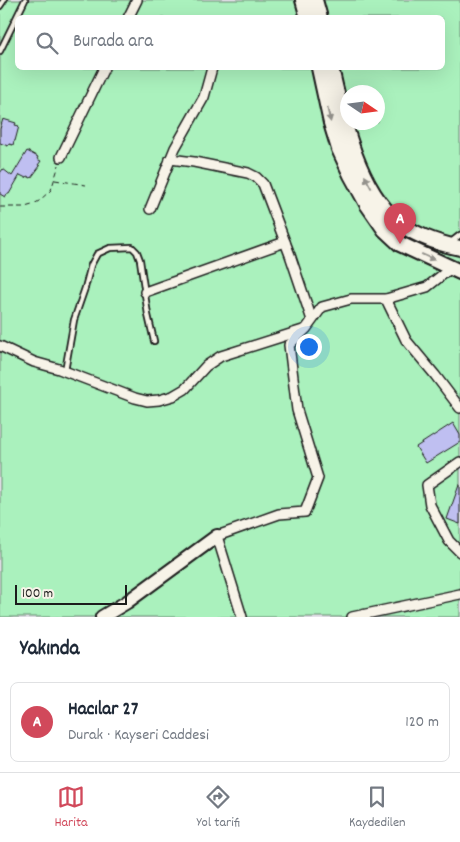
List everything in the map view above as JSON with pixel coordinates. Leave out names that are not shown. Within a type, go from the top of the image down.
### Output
[{"type":"main road","points":[[303,0],[307,15]]},
{"type":"main road","points":[[315,0],[319,15]]},
{"type":"main road","points":[[319,70],[331,123],[339,148],[350,175],[366,204],[385,230],[400,244],[455,270]]},
{"type":"main road","points":[[332,70],[346,130],[358,162],[379,202],[397,221],[419,235],[454,247]]},
{"type":"street","points":[[130,15],[137,0]]},
{"type":"street","points":[[61,157],[103,70]]},
{"type":"street","points":[[150,209],[175,148],[204,97],[211,70]]},
{"type":"street","points":[[170,159],[248,173],[256,177],[263,184],[312,320]]},
{"type":"street","points":[[145,292],[285,242]]},
{"type":"street","points":[[102,617],[127,602],[217,536],[278,514],[305,512],[318,478],[297,410],[289,345],[306,329],[322,307],[351,299],[386,299],[427,286],[455,270]]},
{"type":"street","points":[[386,299],[406,340],[460,408]]},
{"type":"street","points":[[0,346],[34,362],[65,371],[147,401],[173,396],[185,389],[206,366],[221,356],[306,329]]},
{"type":"street","points":[[460,462],[427,485],[430,504],[449,541],[460,552]]},
{"type":"street","points":[[217,536],[242,617]]},
{"type":"street","points":[[352,617],[460,594]]},
{"type":"lane","points":[[0,6],[4,0]]},
{"type":"lane","points":[[18,15],[25,0]]},
{"type":"lane","points":[[0,51],[15,20]]},
{"type":"lane","points":[[454,247],[460,235]]},
{"type":"lane","points":[[65,371],[74,320],[91,265],[97,254],[110,248],[132,247],[137,252],[154,341]]},
{"type":"path","points":[[0,207],[25,207],[39,201],[51,190],[61,157]]},
{"type":"path","points":[[54,180],[86,185]]},
{"type":"green space","points":[[0,0],[460,0],[460,617],[0,617]]},
{"type":"building","points":[[3,119],[16,123],[15,125],[19,126],[13,145],[9,144],[8,146],[0,143],[0,129]]},
{"type":"building","points":[[27,151],[38,157],[37,159],[41,161],[38,165],[40,166],[31,178],[20,175],[9,194],[5,197],[0,194],[0,173],[3,169],[12,176]]},
{"type":"building","points":[[453,423],[460,435],[460,442],[426,463],[416,447]]},
{"type":"building","points":[[460,485],[460,524],[447,519]]},
{"type":"place","name":"Hacılar 27","points":[[400,244]]}]
